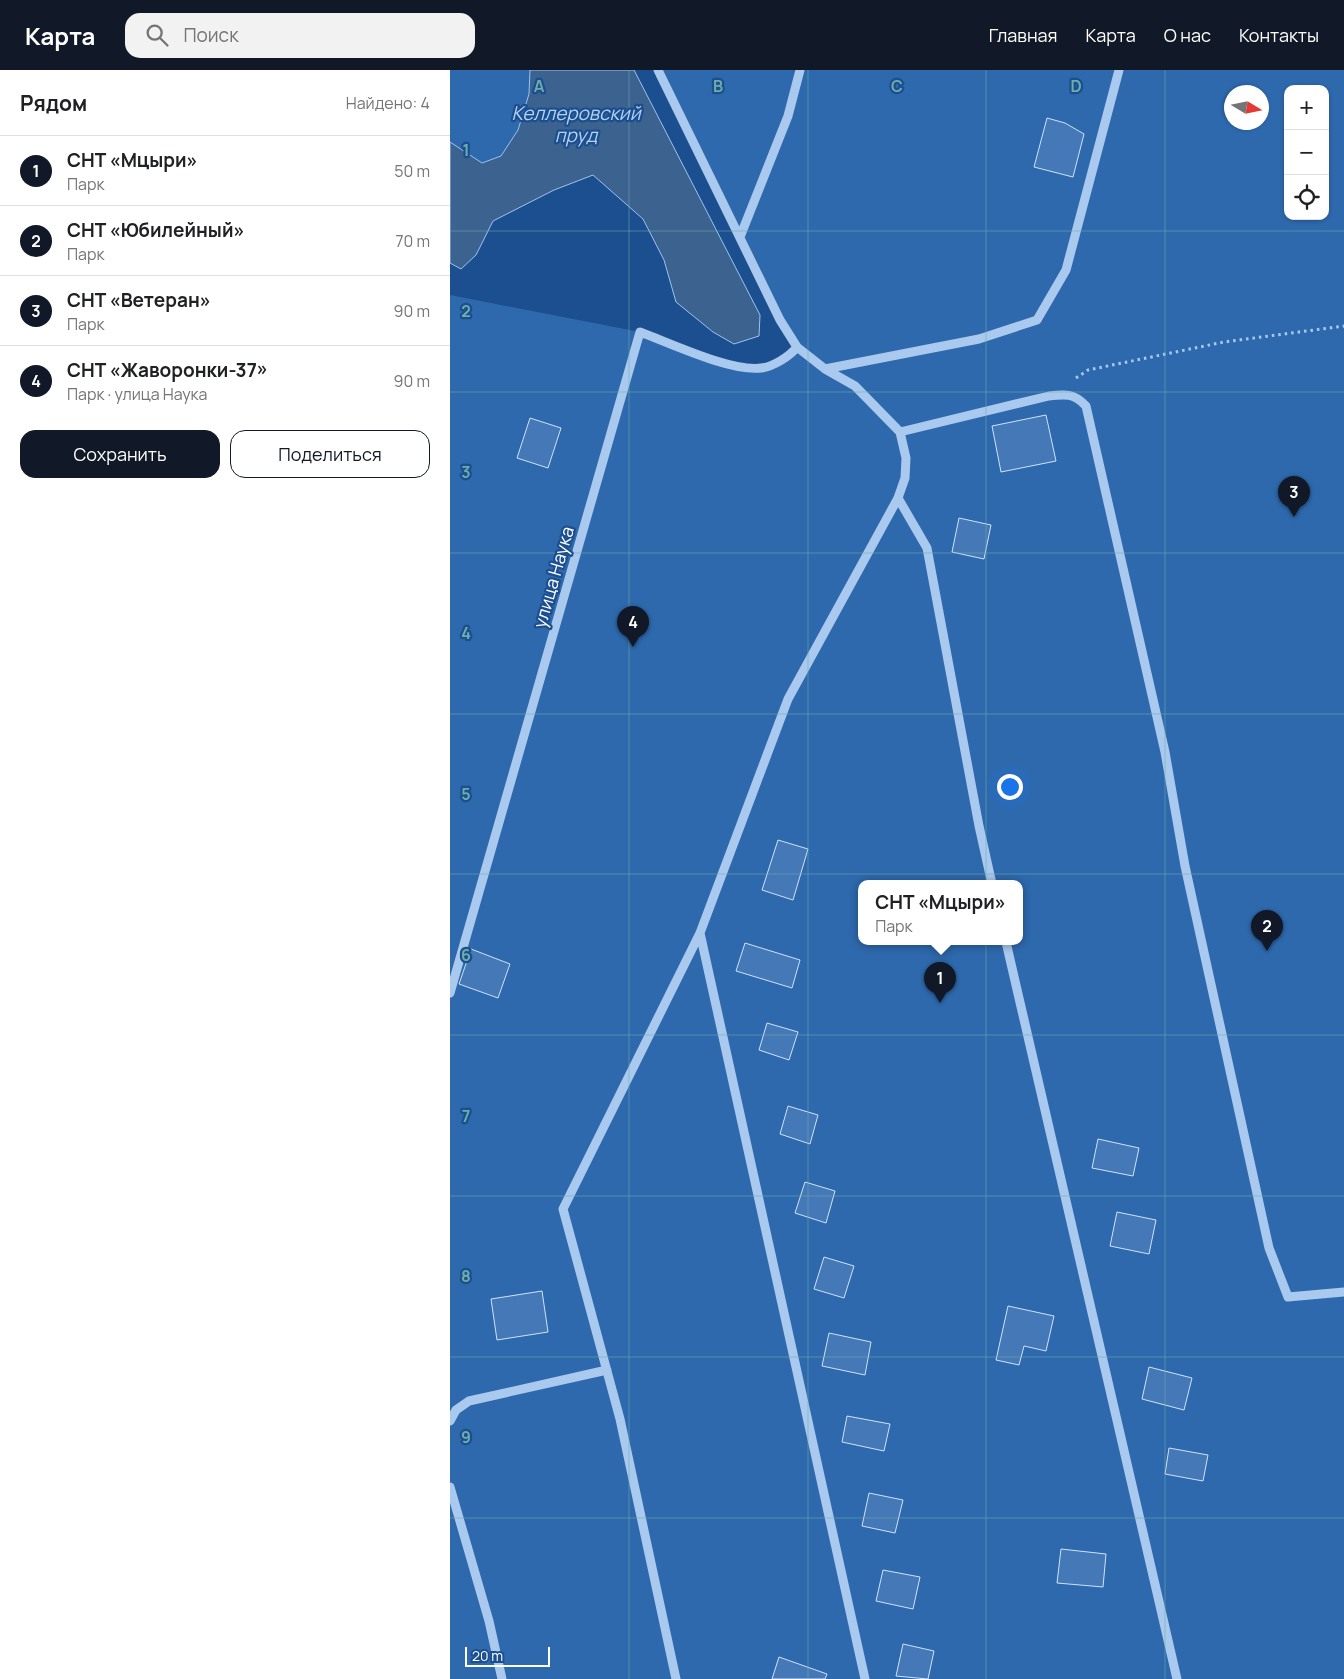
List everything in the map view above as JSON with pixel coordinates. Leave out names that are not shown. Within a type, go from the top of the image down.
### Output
[{"type":"street","points":[[658,70],[780,320],[796,347],[825,369],[855,386],[900,432],[906,458],[904,478],[898,498],[788,699],[700,933],[563,1209],[620,1419],[676,1679]]},
{"type":"street","points":[[740,237],[788,116],[800,70]]},
{"type":"street","points":[[825,369],[979,339],[1037,320],[1066,270],[1119,70]]},
{"type":"street","name":"улица Наука","points":[[450,993],[640,332],[725,364],[762,369],[791,354],[796,347]]},
{"type":"street","points":[[900,432],[1049,396],[1068,394],[1078,397],[1086,406],[1165,752],[1185,866],[1270,1248],[1288,1297],[1344,1292]]},
{"type":"street","points":[[898,498],[927,548],[979,826],[991,880]]},
{"type":"street","points":[[700,933],[865,1679]]},
{"type":"street","points":[[1007,945],[1177,1679]]},
{"type":"street","points":[[450,1421],[456,1410],[469,1401],[607,1370]]},
{"type":"street","points":[[450,1487],[489,1621],[502,1679]]},
{"type":"path","points":[[1068,394],[1077,377],[1088,370],[1224,342],[1344,326]]},
{"type":"shaded area","points":[[450,70],[530,70],[529,94],[518,130],[501,156],[482,163],[450,142]]},
{"type":"shaded area","points":[[658,70],[1344,70],[1344,1679],[450,1679],[450,295],[640,332],[725,364],[762,369],[796,347]]},
{"type":"water","name":"Келлеровский пруд","points":[[530,70],[634,70],[760,315],[759,336],[734,344],[713,332],[676,302],[664,260],[643,219],[593,175],[554,190],[493,221],[476,255],[461,269],[450,263],[450,142],[482,163],[501,156],[518,130],[529,94]]},
{"type":"building","points":[[1047,118],[1065,123],[1084,134],[1073,177],[1034,167]]},
{"type":"building","points":[[1046,415],[1056,461],[1001,472],[992,426]]},
{"type":"building","points":[[530,418],[561,428],[548,468],[517,458]]},
{"type":"building","points":[[959,518],[991,525],[984,559],[952,552]]},
{"type":"building","points":[[778,840],[808,849],[793,900],[762,890]]},
{"type":"building","points":[[745,943],[800,960],[792,988],[736,971]]},
{"type":"building","points":[[471,949],[510,964],[498,998],[459,984]]},
{"type":"building","points":[[767,1023],[798,1032],[789,1060],[759,1050]]},
{"type":"building","points":[[788,1106],[818,1115],[810,1144],[780,1134]]},
{"type":"building","points":[[1098,1139],[1139,1148],[1133,1176],[1092,1168]]},
{"type":"building","points":[[805,1182],[835,1191],[826,1223],[795,1213]]},
{"type":"building","points":[[1117,1212],[1156,1220],[1149,1254],[1110,1246]]},
{"type":"building","points":[[824,1257],[854,1266],[844,1298],[814,1289]]},
{"type":"building","points":[[542,1291],[548,1332],[497,1340],[491,1299]]},
{"type":"building","points":[[1008,1306],[1054,1316],[1046,1351],[1024,1346],[1019,1365],[996,1360]]},
{"type":"building","points":[[829,1333],[871,1342],[865,1375],[822,1366]]},
{"type":"building","points":[[1149,1367],[1192,1378],[1184,1410],[1142,1399]]},
{"type":"building","points":[[847,1416],[890,1424],[884,1451],[842,1442]]},
{"type":"building","points":[[1169,1448],[1208,1455],[1203,1481],[1165,1474]]},
{"type":"building","points":[[869,1493],[903,1500],[895,1533],[862,1526]]},
{"type":"building","points":[[1061,1549],[1106,1554],[1103,1587],[1057,1583]]},
{"type":"building","points":[[883,1570],[920,1577],[913,1609],[876,1601]]},
{"type":"building","points":[[903,1644],[934,1651],[928,1679],[896,1676]]},
{"type":"building","points":[[779,1657],[827,1674],[825,1679],[772,1679]]},
{"type":"place","name":"СНТ «Ветеран»","points":[[1294,517]]},
{"type":"place","name":"СНТ «Жаворонки-37»","points":[[633,647]]},
{"type":"place","name":"СНТ «Юбилейный»","points":[[1267,951]]},
{"type":"place","name":"СНТ «Мцыри»","points":[[940,1003]]}]
